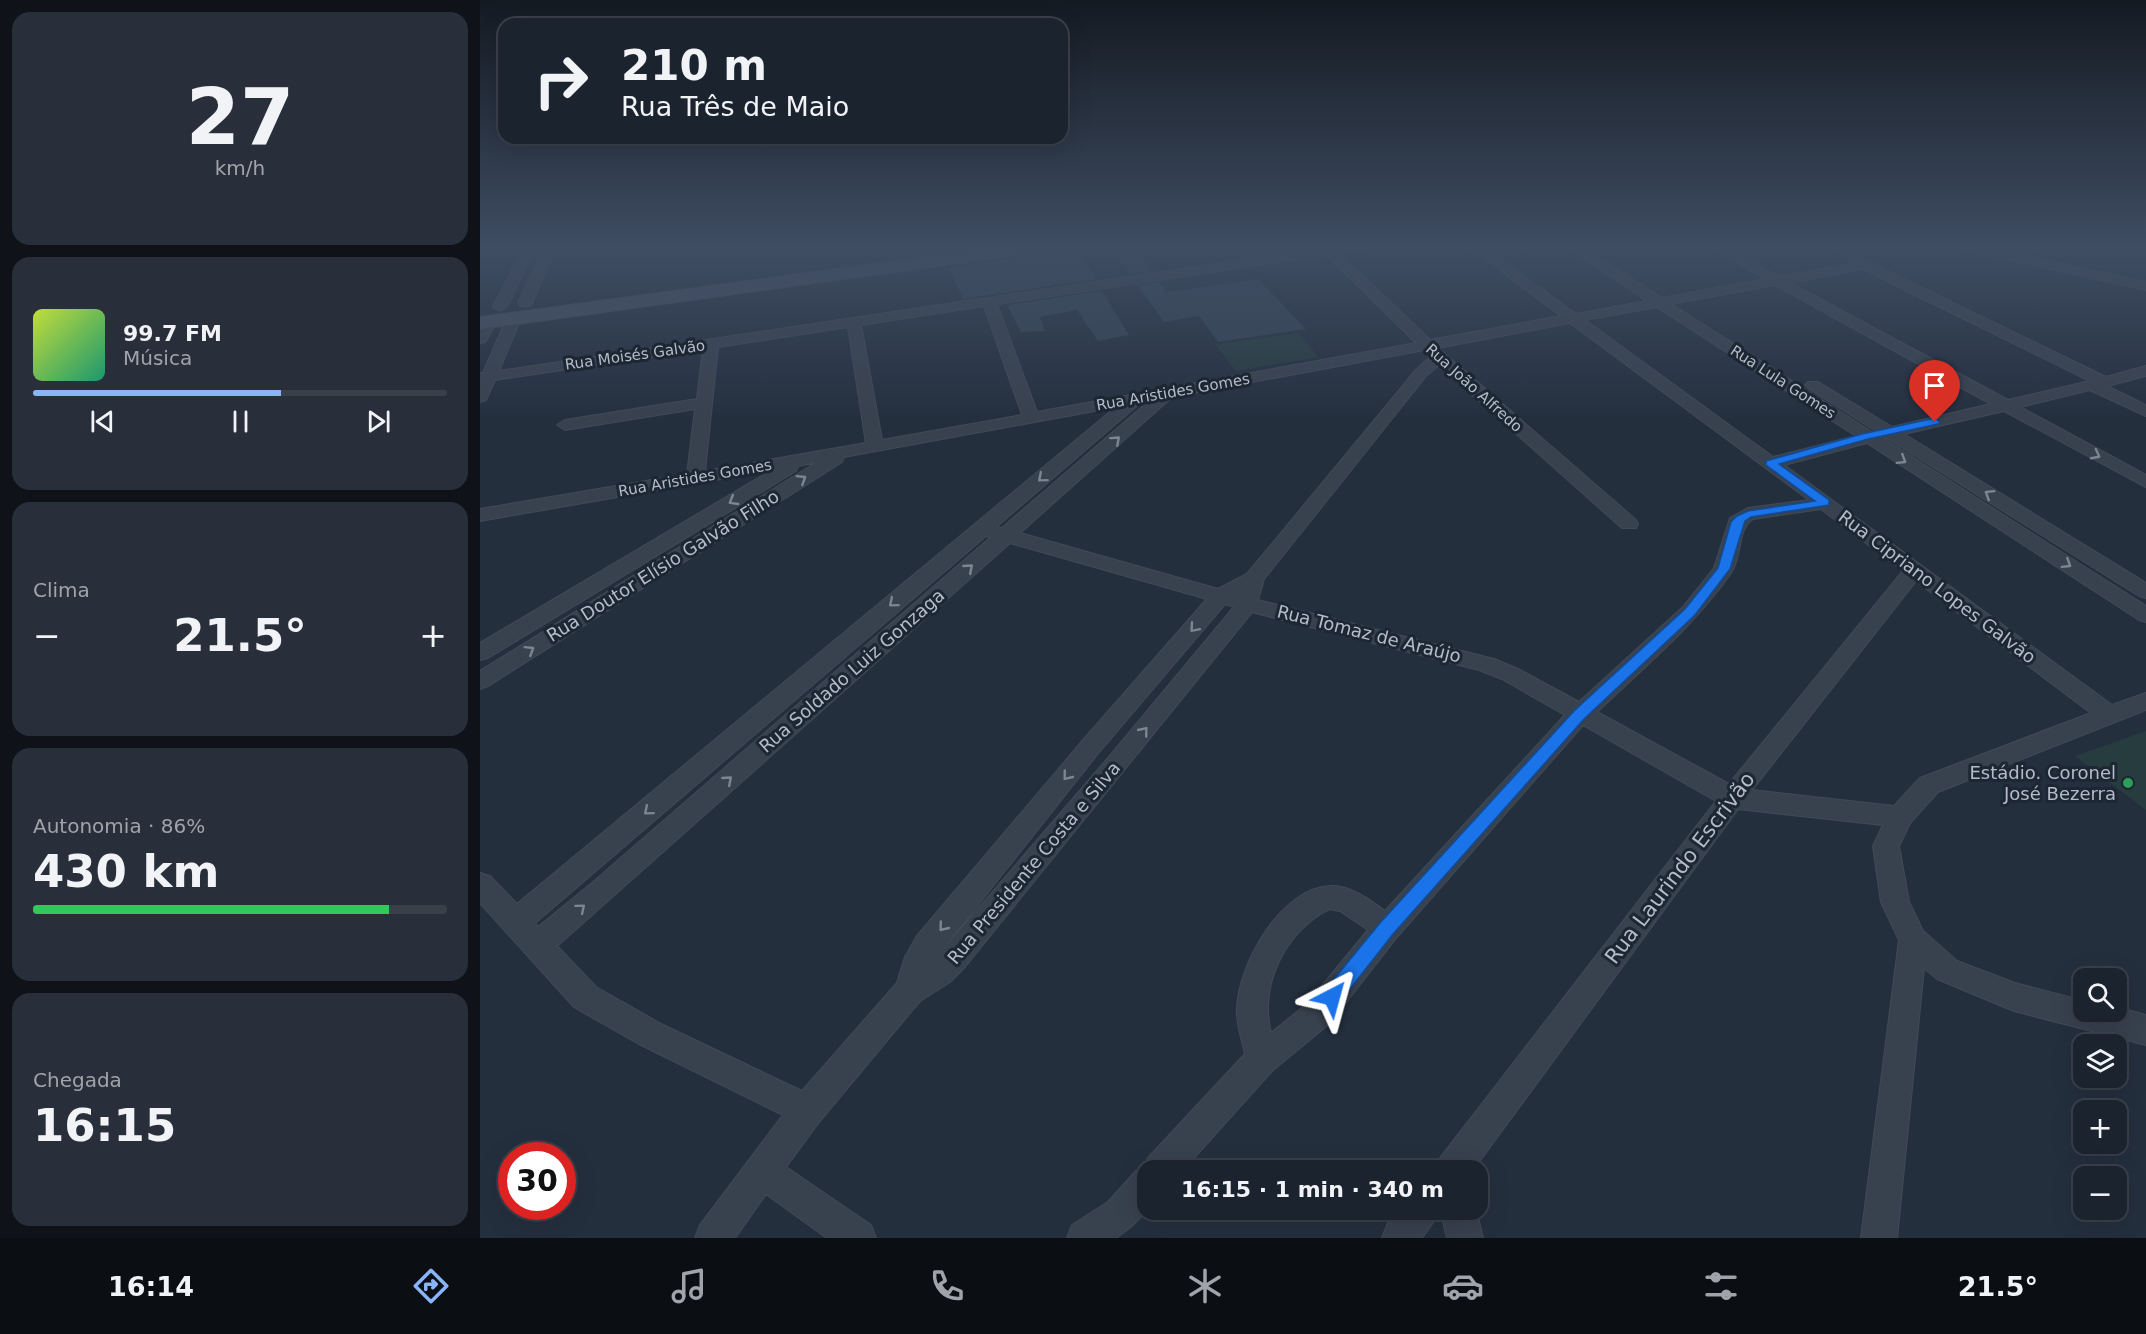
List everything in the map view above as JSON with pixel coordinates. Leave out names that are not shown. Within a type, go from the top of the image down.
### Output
[{"type":"street","points":[[480,339],[493,316],[523,304]]},
{"type":"street","points":[[493,316],[582,304]]},
{"type":"street","name":"Rua Moisés Galvão","points":[[484,377],[984,304]]},
{"type":"street","points":[[990,304],[1031,417]]},
{"type":"street","name":"Rua João Alfredo","points":[[1384,304],[1439,357],[1629,524]]},
{"type":"street","name":"Rua Cipriano Lopes Galvão","points":[[1552,304],[2109,715]]},
{"type":"street","name":"Rua Aristides Gomes","points":[[480,515],[846,452],[1654,304]]},
{"type":"street","name":"Rua Lula Gomes","points":[[1673,304],[1761,368],[2146,615]]},
{"type":"street","name":"Rua Lula Gomes","points":[[1674,304],[1780,364],[2146,591]]},
{"type":"street","points":[[1823,304],[1879,338],[2146,483]]},
{"type":"street","points":[[1832,304],[1895,334],[2146,468]]},
{"type":"street","points":[[1942,304],[2098,383],[2146,411]]},
{"type":"street","points":[[480,397],[493,316]]},
{"type":"street","points":[[854,322],[875,446]]},
{"type":"street","points":[[1879,338],[1895,334]]},
{"type":"street","points":[[695,478],[711,344]]},
{"type":"street","name":"Rua Presidente Costa e Silva","points":[[909,991],[920,957],[927,945],[1020,832],[1221,596],[1254,578],[1421,374],[1439,357]]},
{"type":"street","points":[[1761,368],[1780,364]]},
{"type":"street","points":[[1770,463],[1866,436],[2022,403],[2146,371]]},
{"type":"street","name":"Rua Soldado Luiz Gonzaga","points":[[536,946],[1166,394]]},
{"type":"street","name":"Rua Soldado Luiz Gonzaga","points":[[516,922],[1135,399]]},
{"type":"street","points":[[565,425],[703,403]]},
{"type":"street","name":"Rua Doutor Elísio Galvão Filho","points":[[480,681],[846,452]]},
{"type":"street","points":[[1066,458],[1089,463]]},
{"type":"street","points":[[480,653],[801,460]]},
{"type":"street","points":[[1169,1160],[1262,1059],[1318,1014],[1387,928],[1579,715],[1690,612],[1724,569],[1737,522],[1748,514],[1825,503]]},
{"type":"street","points":[[1992,516],[2014,510]]},
{"type":"street","name":"Rua Tomaz de Araújo","points":[[982,529],[1247,604],[1486,664],[1510,674],[1579,715],[1732,798]]},
{"type":"street","points":[[617,571],[641,580]]},
{"type":"street","name":"Rua Laurindo Escrivão","points":[[1460,1160],[1732,798],[1914,572]]},
{"type":"street","name":"Rua Presidente Costa e Silva","points":[[909,991],[940,973],[953,960],[1123,757],[1247,604],[1254,578]]},
{"type":"street","points":[[834,652],[863,661]]},
{"type":"street","points":[[2146,701],[1929,785],[1900,817],[1886,846],[1895,902],[1913,940],[1947,970],[2014,997],[2146,1030]]},
{"type":"street","points":[[750,724],[778,736]]},
{"type":"street","points":[[1092,746],[1123,757]]},
{"type":"street","points":[[1732,798],[1900,817]]},
{"type":"street","points":[[1020,832],[1049,844]]},
{"type":"street","points":[[480,884],[585,997],[650,1034],[807,1110]]},
{"type":"street","points":[[1262,1059],[1251,1008],[1257,975],[1268,951],[1295,916],[1326,898],[1336,898],[1349,903],[1387,928]]},
{"type":"street","points":[[1879,1238],[1913,940]]},
{"type":"street","points":[[713,1238],[807,1110],[909,991]]},
{"type":"street","points":[[761,1170],[858,1238]]},
{"type":"street","points":[[1085,1238],[1120,1214],[1137,1195]]},
{"type":"street","points":[[1400,1238],[1414,1220]]},
{"type":"street","points":[[1461,1220],[1465,1238]]},
{"type":"green space","points":[[1299,333],[1318,357],[1236,371],[1215,344]]},
{"type":"green space","name":"Estádio. Coronel José Bezerra","points":[[2146,731],[2146,810],[2075,756]]},
{"type":"building","points":[[1110,304],[1129,335],[1098,341],[1077,310],[1040,317],[1045,331],[1021,332],[1007,305]]},
{"type":"building","points":[[1151,304],[1282,304],[1306,329],[1218,342],[1199,316],[1164,322]]},
{"type":"place","name":"Estádio. Coronel José Bezerra","points":[[2128,783]]},
{"type":"route","points":[[1332,997],[1387,928],[1579,715],[1690,612],[1724,569],[1737,522],[1748,514],[1825,503],[1770,463],[1866,436],[1935,422]]}]
